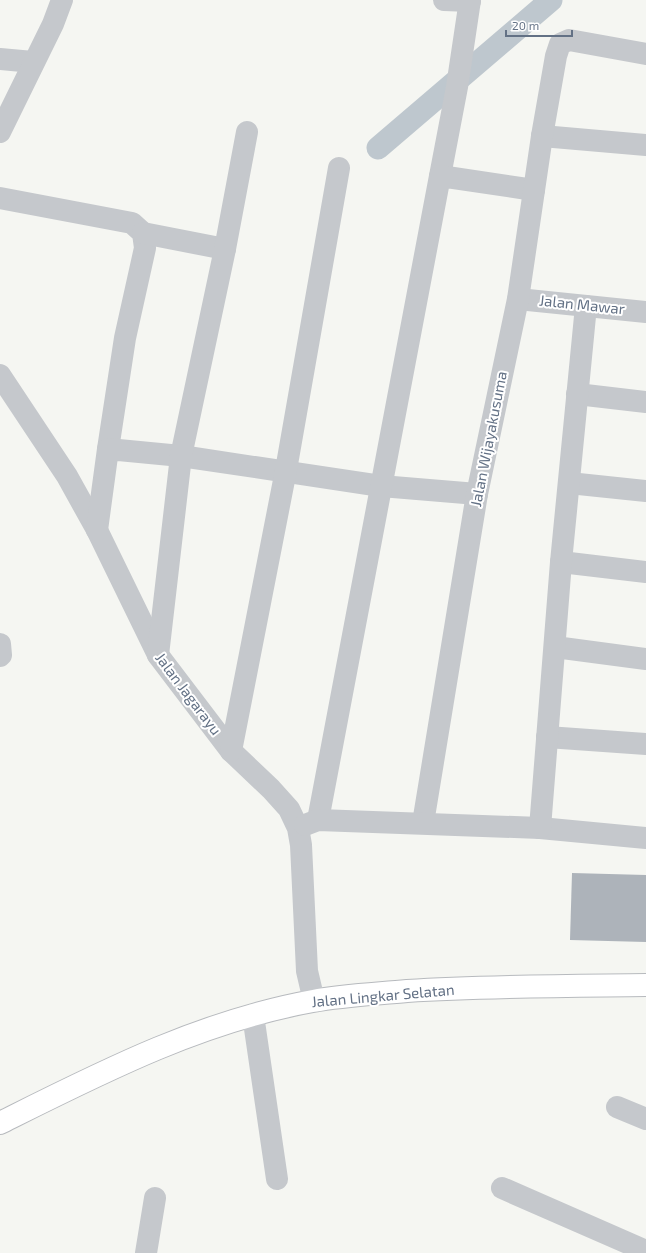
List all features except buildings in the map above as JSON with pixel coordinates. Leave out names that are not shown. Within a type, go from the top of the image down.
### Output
[{"type":"highway","name":"Jalan Lingkar Selatan","points":[[0,1123],[161,1046],[253,1015],[314,1001],[363,994],[435,989],[646,985]]},
{"type":"street","points":[[0,132],[33,61],[53,24],[62,0]]},
{"type":"street","points":[[444,0],[470,0],[457,87],[381,486],[308,824],[423,823],[540,828],[646,838]]},
{"type":"street","name":"Jalan Wijayakusuma","points":[[423,823],[477,494],[518,299],[542,136],[556,56],[560,44],[569,40],[646,54]]},
{"type":"street","points":[[0,59],[33,61]]},
{"type":"street","points":[[158,655],[181,456],[225,249],[247,132]]},
{"type":"street","points":[[542,136],[646,145]]},
{"type":"street","points":[[231,751],[286,470],[339,168]]},
{"type":"street","points":[[440,176],[534,190]]},
{"type":"street","points":[[0,198],[132,223],[143,233],[225,249]]},
{"type":"street","points":[[97,530],[125,338],[144,248],[143,233]]},
{"type":"street","name":"Jalan Mawar","points":[[518,299],[646,312]]},
{"type":"street","points":[[540,828],[561,562],[586,306]]},
{"type":"street","name":"Jalan Jagarayu","points":[[0,375],[67,476],[97,530],[158,655],[231,751],[271,789],[289,809],[308,824],[301,845],[307,971],[314,1001]]},
{"type":"street","points":[[577,394],[646,402]]},
{"type":"street","points":[[108,449],[181,456],[286,470],[381,486],[477,494]]},
{"type":"street","points":[[569,483],[646,491]]},
{"type":"street","points":[[561,562],[646,572]]},
{"type":"street","points":[[0,644],[2,655],[0,656]]},
{"type":"street","points":[[555,647],[646,659]]},
{"type":"street","points":[[547,737],[646,744]]},
{"type":"street","points":[[253,1015],[278,1179]]},
{"type":"street","points":[[617,1107],[646,1119]]},
{"type":"street","points":[[502,1188],[646,1251]]},
{"type":"street","points":[[146,1253],[155,1198]]},
{"type":"waterway","points":[[378,148],[551,0]]}]
